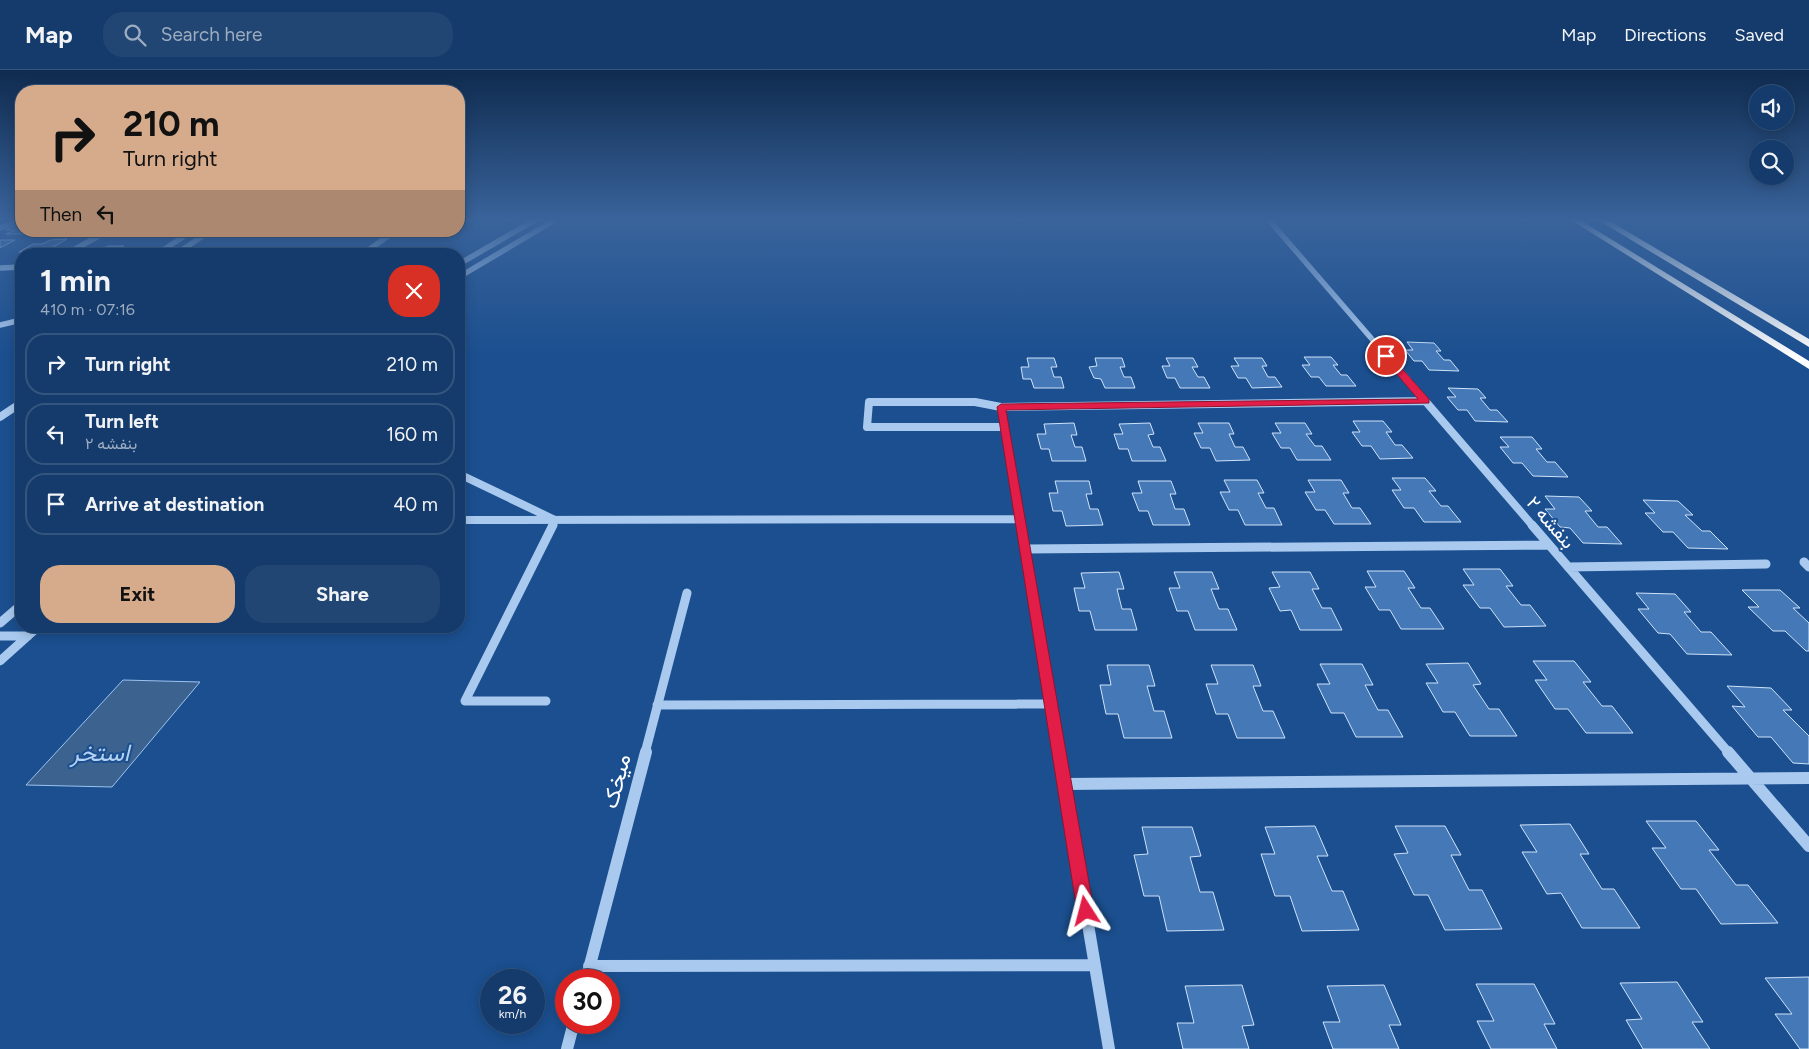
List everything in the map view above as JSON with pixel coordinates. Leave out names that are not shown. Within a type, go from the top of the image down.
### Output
[{"type":"highway","points":[[1648,266],[1809,366]]},
{"type":"highway","points":[[1678,266],[1809,344]]},
{"type":"street","points":[[465,273],[478,266]]},
{"type":"street","name":"بنفشه ۲","points":[[1308,266],[1809,846]]},
{"type":"street","points":[[0,268],[15,268]]},
{"type":"street","points":[[0,325],[15,321]]},
{"type":"street","points":[[1004,427],[867,427],[869,402],[975,402],[1001,407],[1425,401]]},
{"type":"street","points":[[0,417],[15,407]]},
{"type":"street","points":[[1001,407],[1109,1049]]},
{"type":"street","points":[[465,477],[555,520]]},
{"type":"street","points":[[465,520],[1020,519]]},
{"type":"street","points":[[546,701],[465,701],[555,520]]},
{"type":"street","points":[[1025,549],[1549,545]]},
{"type":"street","points":[[1568,567],[1766,564]]},
{"type":"street","name":"میخک","points":[[588,969],[687,593]]},
{"type":"street","points":[[0,623],[15,609]]},
{"type":"street","points":[[0,661],[31,633]]},
{"type":"street","points":[[0,636],[28,636]]},
{"type":"street","points":[[658,706],[1051,704]]},
{"type":"street","points":[[1064,784],[1809,778]]},
{"type":"street","points":[[589,966],[1095,965]]},
{"type":"street","points":[[568,1049],[571,1034]]},
{"type":"water","name":"استخر","points":[[123,680],[200,682],[112,787],[26,785]]},
{"type":"building","points":[[1407,342],[1434,343],[1441,351],[1436,351],[1444,360],[1450,360],[1459,371],[1429,370],[1422,361],[1414,361],[1405,350],[1413,350]]},
{"type":"building","points":[[1304,357],[1331,357],[1338,365],[1333,365],[1341,375],[1347,375],[1356,386],[1326,386],[1319,377],[1311,377],[1302,365],[1310,365]]},
{"type":"building","points":[[1027,358],[1054,358],[1057,367],[1051,367],[1054,377],[1061,377],[1064,388],[1034,388],[1031,379],[1023,379],[1021,367],[1029,367]]},
{"type":"building","points":[[1095,358],[1122,358],[1125,367],[1120,367],[1124,377],[1131,377],[1135,388],[1105,388],[1101,379],[1094,378],[1089,367],[1097,366]]},
{"type":"building","points":[[1166,358],[1193,358],[1198,367],[1192,367],[1198,377],[1204,377],[1210,388],[1180,388],[1175,378],[1167,378],[1162,366],[1170,366]]},
{"type":"building","points":[[1234,358],[1262,358],[1267,366],[1262,366],[1268,377],[1275,377],[1282,387],[1252,388],[1246,378],[1238,378],[1231,366],[1239,366]]},
{"type":"building","points":[[1448,388],[1478,389],[1486,398],[1480,398],[1490,410],[1497,410],[1508,422],[1475,421],[1467,410],[1458,410],[1447,397],[1456,397]]},
{"type":"building","points":[[1353,421],[1383,421],[1392,432],[1386,432],[1395,445],[1402,445],[1413,458],[1380,459],[1371,446],[1362,446],[1352,432],[1360,432]]},
{"type":"building","points":[[1074,423],[1077,435],[1071,435],[1075,447],[1082,447],[1086,461],[1052,461],[1049,449],[1041,449],[1037,434],[1046,434],[1044,424]]},
{"type":"building","points":[[1150,423],[1154,434],[1148,435],[1153,447],[1160,447],[1166,461],[1132,461],[1128,449],[1119,449],[1114,434],[1123,434],[1119,424]]},
{"type":"building","points":[[1198,423],[1229,423],[1234,434],[1229,434],[1235,447],[1243,447],[1250,460],[1216,461],[1210,448],[1201,448],[1194,433],[1203,433]]},
{"type":"building","points":[[1275,423],[1305,423],[1312,434],[1306,434],[1315,446],[1322,446],[1331,460],[1297,460],[1290,448],[1281,448],[1272,433],[1281,433]]},
{"type":"building","points":[[1500,437],[1532,437],[1542,449],[1536,449],[1547,462],[1555,462],[1568,477],[1533,476],[1522,463],[1513,463],[1500,447],[1509,447]]},
{"type":"building","points":[[1392,478],[1425,478],[1436,491],[1429,491],[1441,506],[1448,506],[1461,522],[1424,522],[1414,508],[1404,508],[1392,490],[1401,490]]},
{"type":"building","points":[[1224,480],[1257,480],[1264,493],[1258,493],[1266,508],[1274,508],[1282,525],[1245,525],[1238,510],[1229,510],[1220,492],[1230,492]]},
{"type":"building","points":[[1308,480],[1341,480],[1349,493],[1343,493],[1352,508],[1360,508],[1371,524],[1334,524],[1325,510],[1316,510],[1305,492],[1315,492]]},
{"type":"building","points":[[1055,481],[1089,481],[1092,494],[1086,494],[1090,509],[1098,509],[1103,525],[1066,526],[1062,511],[1053,511],[1049,493],[1058,493]]},
{"type":"building","points":[[1138,481],[1171,481],[1176,494],[1170,494],[1175,509],[1184,509],[1190,525],[1153,525],[1148,511],[1139,511],[1132,493],[1142,493]]},
{"type":"building","points":[[1545,496],[1579,497],[1592,511],[1585,511],[1598,527],[1607,527],[1622,544],[1583,543],[1570,528],[1560,527],[1545,509],[1555,509]]},
{"type":"building","points":[[1643,500],[1678,501],[1693,515],[1685,515],[1702,531],[1710,531],[1728,549],[1688,548],[1673,532],[1663,532],[1645,513],[1655,513]]},
{"type":"building","points":[[1463,569],[1500,569],[1513,586],[1506,586],[1521,605],[1530,605],[1546,626],[1504,627],[1490,608],[1480,608],[1463,585],[1474,585]]},
{"type":"building","points":[[1367,571],[1404,571],[1415,588],[1408,588],[1421,608],[1430,608],[1444,629],[1401,629],[1390,610],[1379,610],[1365,587],[1376,587]]},
{"type":"building","points":[[1119,572],[1124,589],[1117,589],[1122,609],[1131,609],[1137,630],[1095,630],[1090,611],[1079,611],[1074,588],[1085,588],[1081,573]]},
{"type":"building","points":[[1174,572],[1212,572],[1219,589],[1211,589],[1219,609],[1228,609],[1237,630],[1195,630],[1188,611],[1177,611],[1169,588],[1180,588]]},
{"type":"building","points":[[1272,572],[1310,572],[1319,589],[1312,589],[1322,608],[1331,608],[1342,630],[1300,630],[1291,610],[1280,611],[1269,588],[1280,587]]},
{"type":"building","points":[[1742,590],[1780,590],[1800,608],[1793,608],[1809,623],[1809,651],[1806,651],[1785,631],[1773,631],[1748,607],[1759,607]]},
{"type":"building","points":[[1636,593],[1675,594],[1691,612],[1684,612],[1701,632],[1711,632],[1732,655],[1687,654],[1670,634],[1658,633],[1638,609],[1649,609]]},
{"type":"building","points":[[1533,661],[1574,661],[1591,682],[1583,682],[1602,706],[1612,706],[1633,733],[1586,733],[1568,709],[1555,709],[1535,680],[1547,680]]},
{"type":"building","points":[[1468,663],[1481,684],[1473,685],[1489,709],[1499,709],[1517,736],[1470,736],[1455,712],[1443,712],[1426,683],[1438,683],[1426,664]]},
{"type":"building","points":[[1320,664],[1362,664],[1373,685],[1365,685],[1378,710],[1388,710],[1403,737],[1356,737],[1344,713],[1331,713],[1317,684],[1330,684]]},
{"type":"building","points":[[1107,665],[1149,665],[1155,686],[1147,686],[1154,711],[1164,711],[1172,738],[1124,738],[1118,714],[1106,714],[1100,685],[1111,685]]},
{"type":"building","points":[[1211,665],[1253,665],[1261,686],[1253,686],[1263,711],[1273,711],[1285,738],[1237,738],[1228,714],[1216,714],[1206,684],[1218,684]]},
{"type":"building","points":[[1727,686],[1771,688],[1792,710],[1783,710],[1809,736],[1809,764],[1793,763],[1771,737],[1758,737],[1732,706],[1745,707]]},
{"type":"building","points":[[1646,821],[1696,821],[1719,850],[1709,850],[1736,885],[1748,885],[1778,923],[1721,924],[1696,889],[1681,889],[1652,848],[1666,848]]},
{"type":"building","points":[[1570,824],[1589,854],[1580,854],[1602,889],[1614,889],[1640,928],[1582,928],[1561,893],[1547,894],[1522,852],[1537,852],[1520,825]]},
{"type":"building","points":[[1315,826],[1328,856],[1317,856],[1332,891],[1343,891],[1359,930],[1302,931],[1290,896],[1275,896],[1261,854],[1275,854],[1265,827]]},
{"type":"building","points":[[1395,826],[1445,826],[1461,855],[1451,855],[1469,890],[1482,890],[1502,929],[1445,930],[1428,895],[1414,895],[1394,854],[1408,853]]},
{"type":"building","points":[[1142,827],[1192,827],[1201,856],[1190,857],[1200,892],[1213,892],[1224,930],[1167,931],[1159,896],[1144,896],[1134,855],[1148,854]]},
{"type":"building","points":[[1809,977],[1809,1049],[1800,1049],[1775,1014],[1792,1014],[1765,978]]},
{"type":"building","points":[[1677,982],[1703,1022],[1692,1022],[1710,1049],[1643,1049],[1626,1020],[1642,1019],[1620,983]]},
{"type":"building","points":[[1476,984],[1534,984],[1555,1024],[1544,1024],[1557,1049],[1491,1049],[1477,1021],[1494,1021]]},
{"type":"building","points":[[1242,985],[1254,1025],[1242,1026],[1249,1049],[1183,1049],[1177,1023],[1194,1023],[1185,986]]},
{"type":"building","points":[[1384,985],[1401,1025],[1389,1025],[1399,1049],[1333,1049],[1323,1022],[1340,1022],[1327,986]]},
{"type":"route","points":[[1086,911],[1001,407],[1425,401],[1386,356]]}]
